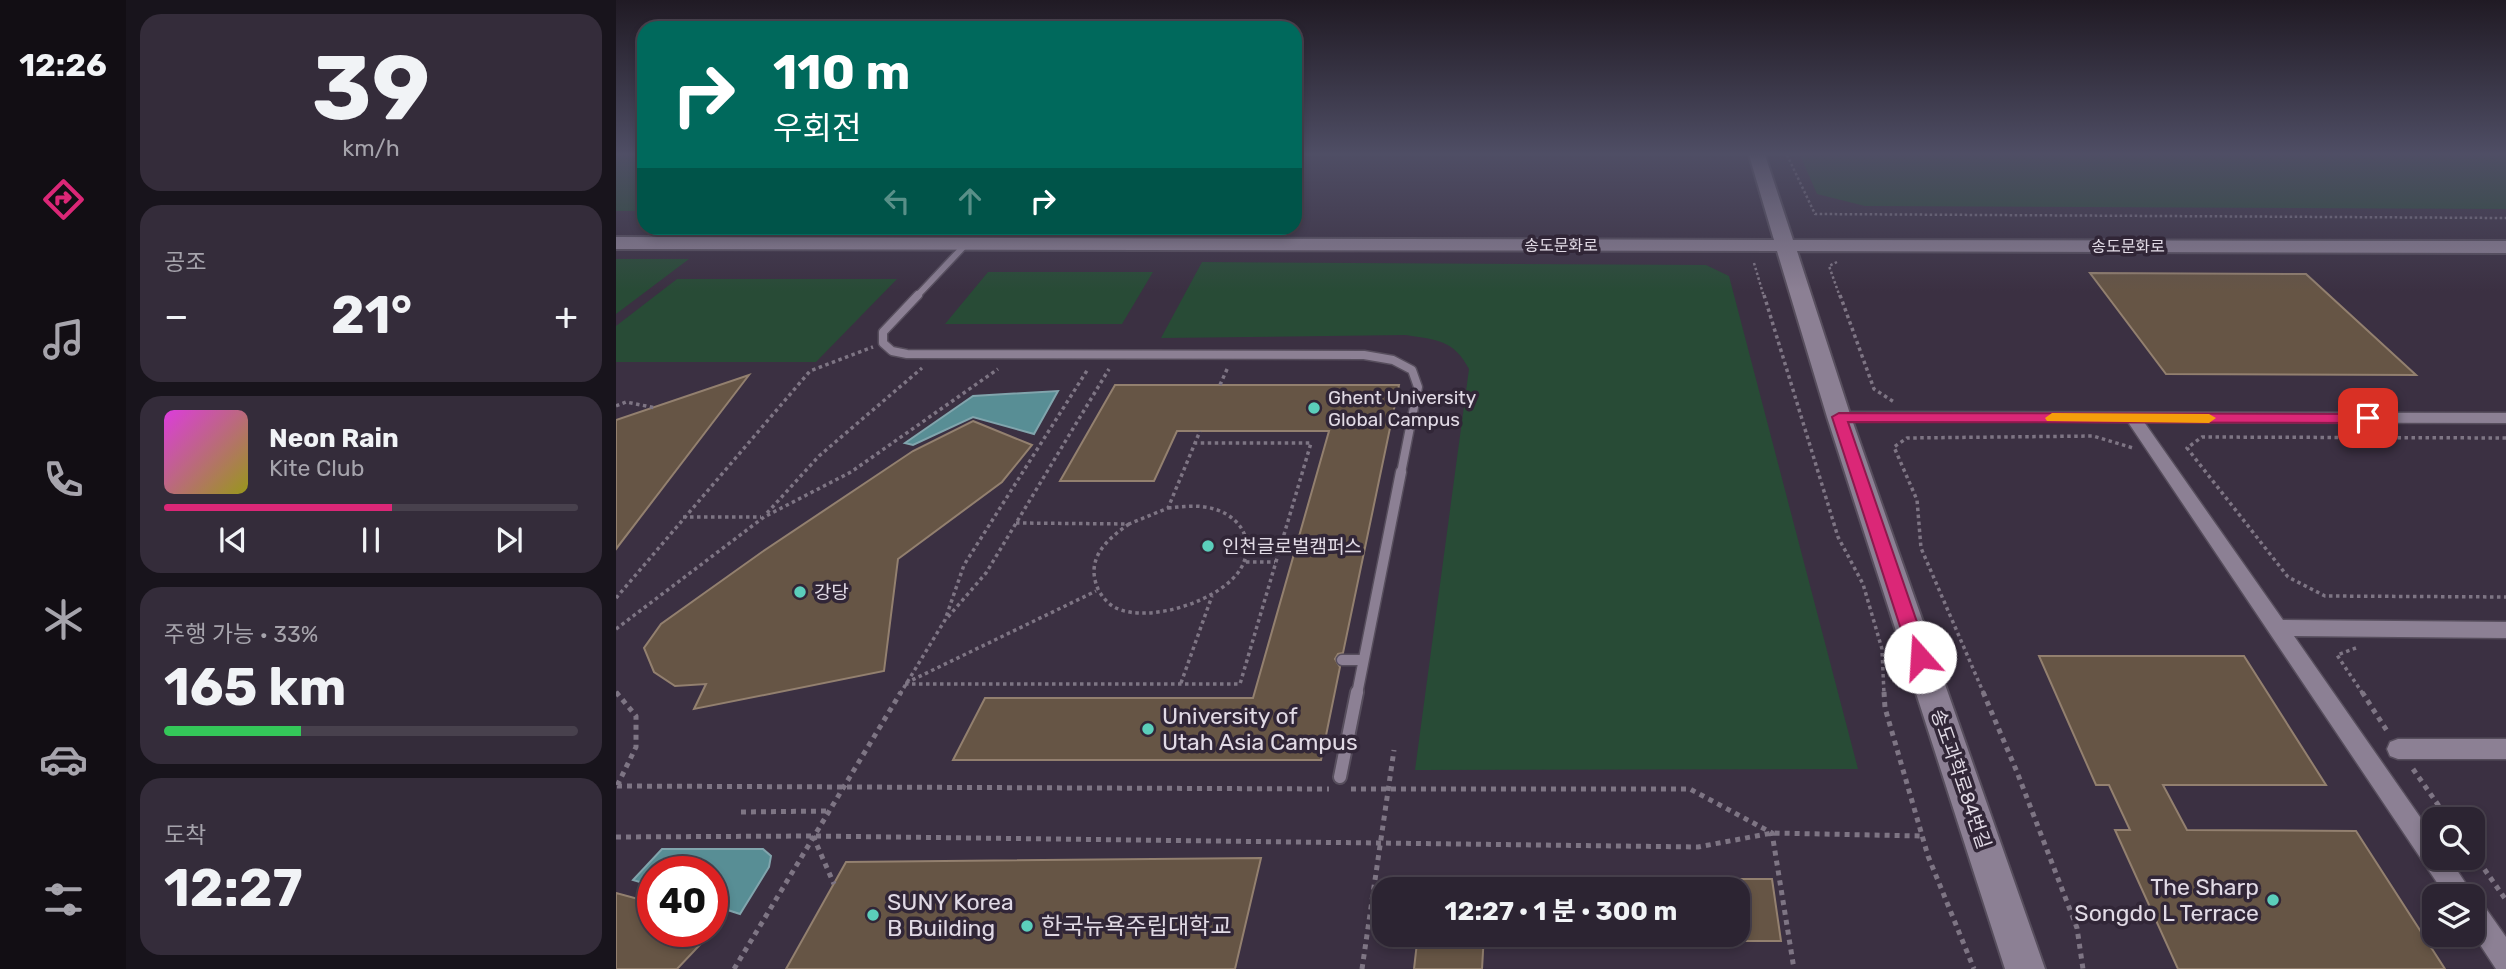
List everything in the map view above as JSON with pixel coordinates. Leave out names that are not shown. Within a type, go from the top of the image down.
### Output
[{"type":"street","name":"송도과학로84번길","points":[[1771,200],[1839,417],[2025,969]]},
{"type":"street","points":[[616,228],[637,228]]},
{"type":"street","name":"송도문화로","points":[[1302,229],[2506,247]]},
{"type":"street","name":"송도문화로","points":[[616,243],[966,244],[2506,230]]},
{"type":"street","points":[[966,244],[974,235]]},
{"type":"street","points":[[1839,417],[2506,418]]},
{"type":"street","points":[[2133,418],[2422,838]]},
{"type":"street","points":[[2276,628],[2506,629]]},
{"type":"street","points":[[2398,749],[2506,749]]},
{"type":"street","points":[[2485,929],[2506,960]]},
{"type":"lane","points":[[966,244],[883,332],[883,343],[892,351],[907,354],[1364,355],[1393,360],[1412,370],[1418,387],[1340,776]]},
{"type":"lane","points":[[1342,660],[1363,660]]},
{"type":"path","points":[[1808,200],[1815,214],[2506,218]]},
{"type":"path","points":[[1844,258],[1829,266],[1874,389],[1898,405]]},
{"type":"path","points":[[1754,263],[1838,537],[1863,584],[1882,649],[1885,708],[1922,836],[1974,969]]},
{"type":"path","points":[[616,598],[810,371],[883,343]]},
{"type":"path","points":[[616,629],[764,517],[851,472],[1020,354]]},
{"type":"path","points":[[945,620],[964,565],[1097,355]]},
{"type":"path","points":[[1220,385],[1227,369]]},
{"type":"path","points":[[683,517],[764,517],[819,456],[912,376]]},
{"type":"path","points":[[733,969],[945,620],[986,573],[1099,385]]},
{"type":"path","points":[[616,406],[626,402],[656,408]]},
{"type":"path","points":[[1168,509],[1200,431]]},
{"type":"path","points":[[2082,969],[2077,928],[2017,772],[1921,548],[1917,500],[1894,447],[1908,438],[2093,436],[2120,442],[2137,450]]},
{"type":"path","points":[[2506,438],[2202,438],[2188,448],[2288,577],[2326,596],[2506,597]]},
{"type":"path","points":[[905,684],[1240,684],[1311,443],[1195,443]]},
{"type":"path","points":[[1193,506],[1215,508],[1233,516],[1245,528],[1250,544],[1245,562],[1232,580],[1212,596],[1186,607],[1158,613],[1132,612],[1111,604],[1096,591],[1092,568],[1104,544],[1129,524],[1168,509],[1193,506]]},
{"type":"path","points":[[1016,523],[1129,524]]},
{"type":"path","points":[[1245,562],[1276,562]]},
{"type":"path","points":[[905,684],[1096,591]]},
{"type":"path","points":[[1181,684],[1212,596]]},
{"type":"path","points":[[616,692],[636,716],[636,747],[617,787],[1335,789]]},
{"type":"path","points":[[1362,969],[1394,750]]},
{"type":"path","points":[[1348,789],[1690,789],[1772,833]]},
{"type":"path","points":[[741,812],[828,811]]},
{"type":"path","points":[[616,837],[813,836],[1698,847],[1772,833],[1922,836]]},
{"type":"path","points":[[1772,833],[1794,969]]},
{"type":"path","points":[[813,836],[834,884]]},
{"type":"path","points":[[2485,870],[2506,900]]},
{"type":"shaded area","points":[[616,200],[637,200],[637,211],[616,211]]},
{"type":"shaded area","points":[[1842,200],[2506,200],[2506,209],[1865,206]]},
{"type":"shaded area","points":[[616,259],[689,259],[616,314]]},
{"type":"shaded area","points":[[1202,262],[1706,265],[1729,276],[1858,769],[1415,770],[1469,369],[1457,352],[1444,343],[1406,335],[1161,338]]},
{"type":"shaded area","points":[[988,272],[1153,272],[1122,324],[945,324]]},
{"type":"shaded area","points":[[677,279],[897,279],[816,362],[616,362],[616,326]]},
{"type":"shaded area","points":[[1058,391],[1034,434],[973,417],[913,445],[905,443],[973,396]]},
{"type":"shaded area","points":[[662,849],[763,849],[771,856],[769,867],[740,914],[728,910],[728,856],[655,856]]},
{"type":"building","points":[[2090,273],[2306,274],[2416,375],[2166,374]]},
{"type":"building","points":[[749,375],[616,549],[616,420]]},
{"type":"building","points":[[1115,385],[1399,385],[1343,653],[1338,654],[1335,659],[1340,667],[1321,760],[953,760],[985,698],[1253,698],[1329,431],[1177,431],[1154,481],[1060,481]]},
{"type":"building","name":"강당","points":[[973,421],[1032,445],[1002,482],[898,559],[884,671],[694,709],[706,684],[675,686],[654,672],[644,648],[661,624],[762,552],[913,451]]},
{"type":"building","points":[[2039,656],[2244,656],[2326,785],[2163,785],[2187,830],[2356,831],[2422,933],[2422,947],[2431,947],[2445,969],[2178,969],[2115,830],[2130,830],[2109,785],[2096,785]]},
{"type":"building","name":"한국뉴욕주립대학교","points":[[1261,858],[1235,969],[786,969],[846,862]]},
{"type":"building","points":[[1750,879],[1772,879],[1781,941],[1750,941]]},
{"type":"building","points":[[616,893],[637,899],[637,947],[698,947],[677,969],[616,969]]},
{"type":"building","points":[[1417,947],[1483,947],[1482,969],[1414,969]]},
{"type":"slow traffic","points":[[2052,418],[2209,418]]},
{"type":"place","name":"Ghent University Global Campus","points":[[1314,408]]},
{"type":"place","name":"인천글로벌캠퍼스","points":[[1208,546]]},
{"type":"place","name":"강당","points":[[800,592]]},
{"type":"place","name":"University of Utah Asia Campus","points":[[1148,729]]},
{"type":"place","name":"The Sharp Songdo L Terrace","points":[[2273,900]]},
{"type":"place","name":"SUNY Korea B Building","points":[[873,915]]},
{"type":"place","name":"한국뉴욕주립대학교","points":[[1027,926]]},
{"type":"route","points":[[1920,657],[1839,417],[2368,418]]}]
